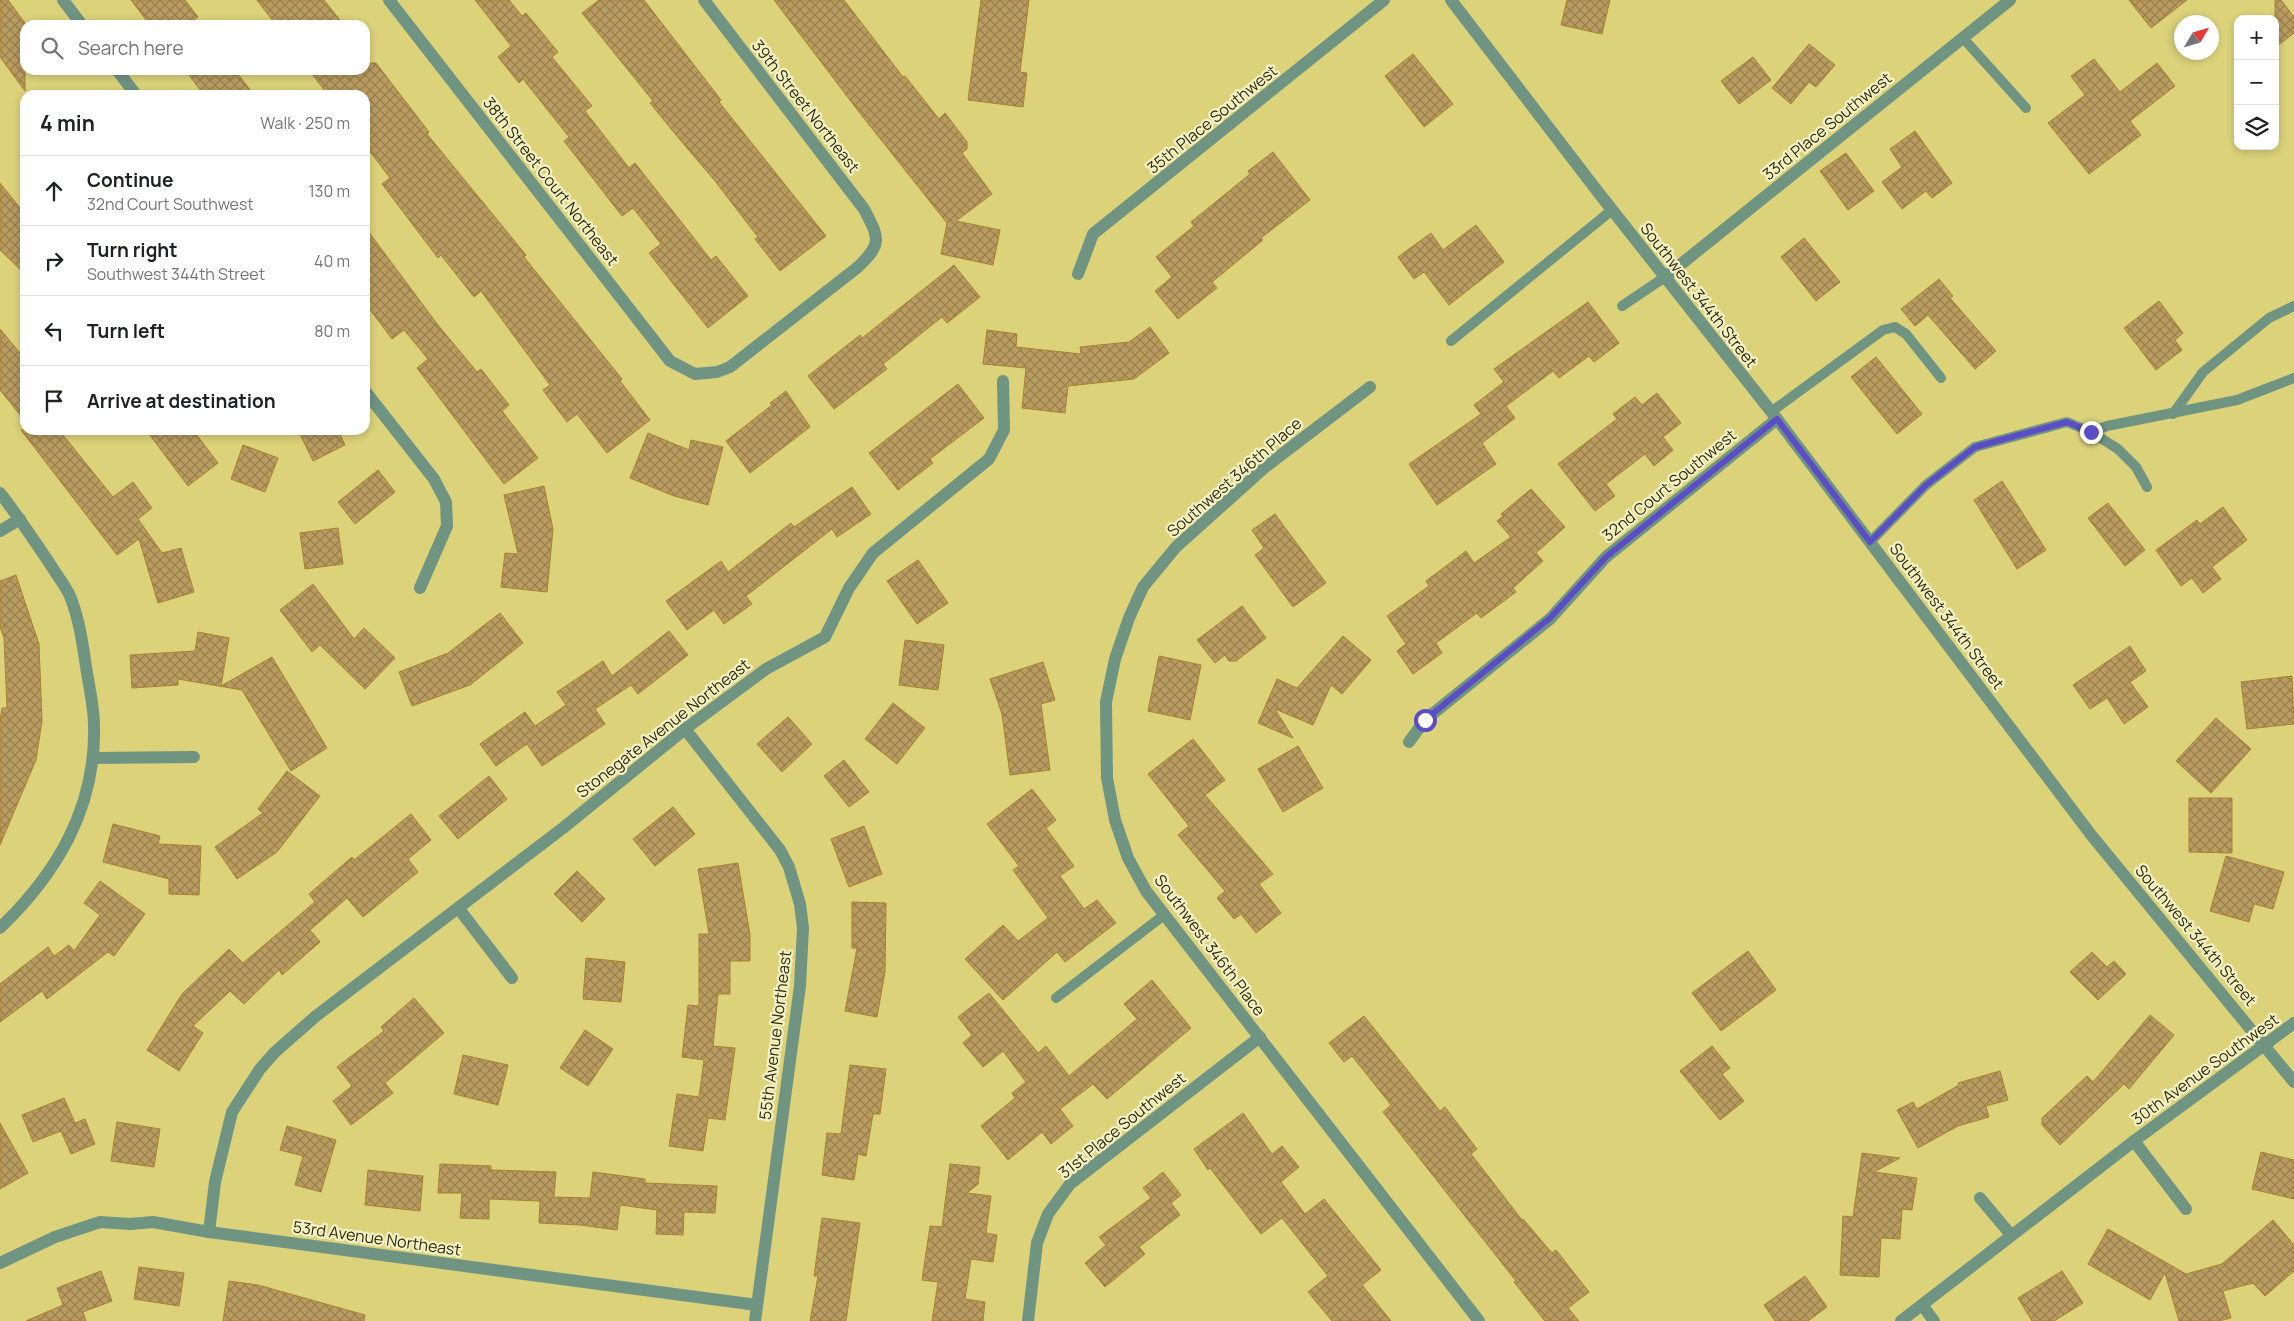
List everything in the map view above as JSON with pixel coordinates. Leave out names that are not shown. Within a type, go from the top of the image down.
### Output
[{"type":"street","points":[[63,0],[78,20]]},
{"type":"street","name":"38th Street Court Northeast","points":[[389,0],[670,361],[695,374],[717,372],[747,356],[873,253],[877,234]]},
{"type":"street","name":"39th Street Northeast","points":[[704,0],[864,209],[877,234]]},
{"type":"street","name":"35th Place Southwest","points":[[1078,274],[1093,234],[1384,0]]},
{"type":"street","name":"Southwest 344th Street","points":[[1451,0],[1664,277],[1774,416],[2092,836],[2266,1045],[2294,1082]]},
{"type":"street","name":"33rd Place Southwest","points":[[1664,277],[2010,0]]},
{"type":"street","points":[[121,75],[132,90]]},
{"type":"street","name":"Stonegate Avenue Northeast","points":[[209,1232],[215,1182],[232,1112],[260,1069],[275,1052],[316,1016],[459,909],[685,729],[766,669],[825,637],[848,588],[873,553],[989,459],[1004,430],[1003,381]]},
{"type":"street","name":"Southwest 346th Place","points":[[1370,387],[1264,468],[1176,547],[1143,587],[1129,618],[1115,659],[1106,702],[1107,778],[1115,820],[1128,858],[1146,892],[1479,1321]]},
{"type":"street","points":[[370,397],[434,479],[446,502],[447,526],[420,588]]},
{"type":"street","name":"32nd Court Southwest","points":[[1409,742],[1425,720],[1550,618],[1606,557],[1774,416]]},
{"type":"street","points":[[0,493],[20,519],[69,594],[77,616],[94,725],[92,758],[81,812],[72,836],[46,877],[22,906],[0,928]]},
{"type":"street","points":[[0,531],[20,519]]},
{"type":"street","name":"55th Avenue Northeast","points":[[685,729],[780,850],[789,867],[800,904],[803,928],[800,986],[755,1321]]},
{"type":"street","points":[[92,758],[194,757]]},
{"type":"street","points":[[459,909],[512,978]]},
{"type":"street","name":"30th Avenue Southwest","points":[[1900,1321],[2134,1141],[2294,1023]]},
{"type":"street","name":"31st Place Southwest","points":[[1028,1321],[1037,1243],[1048,1214],[1070,1184],[1260,1037]]},
{"type":"street","name":"30th Avenue Southwest","points":[[2134,1141],[2186,1209]]},
{"type":"street","points":[[1980,1198],[2011,1235]]},
{"type":"street","name":"53rd Avenue Northeast","points":[[0,1263],[55,1237],[100,1222],[130,1224],[153,1222],[209,1232],[757,1304]]},
{"type":"street","points":[[1922,1304],[1934,1321]]},
{"type":"lane","points":[[1963,38],[2026,108]]},
{"type":"lane","points":[[1451,341],[1612,210]]},
{"type":"lane","points":[[1622,306],[1664,277]]},
{"type":"lane","points":[[2172,414],[2203,372],[2269,318],[2294,306]]},
{"type":"lane","points":[[1774,416],[1884,330],[1895,327],[1906,334],[1941,378]]},
{"type":"lane","points":[[2091,432],[2107,426],[2237,400],[2294,378]]},
{"type":"lane","points":[[1870,542],[1926,485],[1975,447],[2067,422],[2091,432],[2129,460],[2136,466],[2147,487]]},
{"type":"lane","points":[[1056,998],[1164,915]]},
{"type":"building","points":[[0,0],[8,0],[23,20],[20,20],[20,75],[25,75],[25,90],[0,57]]},
{"type":"building","points":[[131,0],[185,0],[198,17],[194,20],[146,20]]},
{"type":"building","points":[[257,0],[324,0],[340,20],[272,20]]},
{"type":"building","points":[[475,0],[509,0],[522,16],[526,13],[558,52],[552,57],[592,106],[585,111],[629,168],[635,163],[711,260],[716,256],[748,296],[708,328],[649,253],[661,244],[633,208],[622,216],[564,141],[569,137],[523,79],[519,83],[498,57],[511,46]]},
{"type":"building","points":[[599,0],[644,0],[721,100],[719,102],[826,236],[780,271],[755,239],[758,237],[715,181],[650,103],[653,101],[582,13]]},
{"type":"building","points":[[774,0],[844,0],[903,77],[905,76],[939,119],[945,113],[967,142],[967,149],[962,153],[992,194],[956,221],[1000,230],[993,265],[941,254],[947,223]]},
{"type":"building","points":[[981,0],[1029,0],[1020,72],[1027,73],[1023,107],[968,100]]},
{"type":"building","points":[[1567,0],[1610,0],[1602,34],[1561,25]]},
{"type":"building","points":[[2129,0],[2187,0],[2151,28]]},
{"type":"building","points":[[2275,0],[2281,0],[2294,17],[2294,33],[2279,45],[2279,15],[2275,15]]},
{"type":"building","points":[[1809,44],[1835,65],[1816,87],[1809,82],[1791,104],[1772,88]]},
{"type":"building","points":[[1413,54],[1453,104],[1424,127],[1385,76]]},
{"type":"building","points":[[1753,57],[1771,80],[1739,104],[1721,81]]},
{"type":"building","points":[[2094,59],[2120,92],[2157,63],[2175,86],[2130,121],[2141,135],[2089,174],[2048,123],[2085,95],[2071,76]]},
{"type":"building","points":[[370,63],[376,63],[429,132],[427,134],[526,255],[524,257],[622,379],[620,381],[650,420],[607,453],[577,414],[567,422],[543,390],[550,385],[481,291],[474,297],[441,255],[438,258],[382,184],[390,178],[370,152],[370,90],[324,90],[313,75],[370,75]]},
{"type":"building","points":[[189,75],[239,75],[250,90],[200,90]]},
{"type":"building","points":[[1915,131],[1952,183],[1932,198],[1926,191],[1902,209],[1882,182],[1902,167],[1890,149]]},
{"type":"building","points":[[1273,152],[1310,200],[1261,238],[1263,240],[1212,282],[1217,288],[1178,319],[1155,291],[1172,277],[1156,257],[1194,226],[1191,222],[1250,174],[1248,171]]},
{"type":"building","points":[[1846,153],[1874,191],[1848,210],[1820,171]]},
{"type":"building","points":[[0,183],[20,208],[20,269],[0,250]]},
{"type":"building","points":[[1476,225],[1504,262],[1449,305],[1424,272],[1414,279],[1398,257],[1431,233],[1443,250]]},
{"type":"building","points":[[370,234],[438,325],[477,372],[481,369],[509,405],[502,411],[538,458],[504,484],[417,368],[428,359],[404,330],[392,339],[370,310]]},
{"type":"building","points":[[1804,238],[1840,282],[1816,301],[1781,257]]},
{"type":"building","points":[[954,265],[980,297],[947,323],[942,317],[883,364],[887,369],[834,409],[808,376],[860,335],[862,338]]},
{"type":"building","points":[[1939,279],[1953,296],[1950,298],[1996,351],[1975,369],[1928,315],[1915,326],[1901,309]]},
{"type":"building","points":[[2159,301],[2183,333],[2175,340],[2182,350],[2156,370],[2124,328]]},
{"type":"building","points":[[1588,302],[1619,343],[1594,362],[1589,356],[1559,378],[1553,371],[1506,406],[1515,418],[1482,443],[1496,464],[1437,505],[1409,464],[1481,414],[1474,405],[1504,382],[1494,369]]},
{"type":"building","points":[[1150,327],[1169,353],[1134,379],[1068,386],[1065,413],[1022,408],[1026,368],[983,364],[987,330],[1017,334],[1016,347],[1081,354],[1080,347],[1129,342]]},
{"type":"building","points":[[0,329],[20,353],[20,415],[0,390]]},
{"type":"building","points":[[1876,357],[1922,414],[1897,434],[1851,377]]},
{"type":"building","points":[[958,384],[984,418],[930,459],[933,463],[898,490],[869,453]]},
{"type":"building","points":[[786,391],[810,427],[750,473],[726,441],[772,405],[770,403]]},
{"type":"building","points":[[1657,393],[1681,423],[1663,437],[1673,450],[1654,466],[1645,454],[1606,484],[1615,496],[1595,511],[1558,464],[1617,419],[1613,414],[1635,397],[1642,405]]},
{"type":"building","points":[[648,433],[689,450],[691,440],[723,447],[708,505],[674,496],[630,478]]},
{"type":"building","points":[[25,435],[63,435],[113,497],[133,482],[152,508],[138,519],[162,553],[181,548],[194,592],[158,603],[139,539],[117,555]]},
{"type":"building","points":[[150,435],[197,435],[218,463],[188,486]]},
{"type":"building","points":[[300,435],[340,435],[345,445],[313,461]]},
{"type":"building","points":[[243,445],[278,458],[265,492],[231,479]]},
{"type":"building","points":[[378,470],[395,492],[355,524],[338,502]]},
{"type":"building","points":[[2002,481],[2046,550],[2017,569],[1974,500]]},
{"type":"building","points":[[544,486],[553,529],[547,592],[501,587],[505,553],[518,554],[504,495]]},
{"type":"building","points":[[852,487],[871,514],[837,537],[832,529],[746,596],[752,604],[724,624],[714,610],[687,630],[666,601],[721,561],[728,572],[791,523],[794,527]]},
{"type":"building","points":[[1531,489],[1565,527],[1536,553],[1543,561],[1513,588],[1516,592],[1481,618],[1477,613],[1436,643],[1442,653],[1413,674],[1397,651],[1406,644],[1387,616],[1429,586],[1426,581],[1466,551],[1474,563],[1511,537],[1497,521],[1503,516],[1501,514]]},
{"type":"building","points":[[2108,503],[2145,550],[2125,566],[2088,518]]},
{"type":"building","points":[[2223,507],[2247,540],[2212,567],[2221,579],[2203,593],[2192,578],[2181,586],[2156,550],[2197,520],[2200,524]]},
{"type":"building","points":[[1275,514],[1326,583],[1293,607],[1255,555],[1264,548],[1252,530]]},
{"type":"building","points":[[338,528],[343,564],[305,569],[300,533]]},
{"type":"building","points":[[918,560],[948,603],[917,624],[887,581]]},
{"type":"building","points":[[16,575],[39,644],[42,721],[36,760],[0,845],[0,721],[2,708],[7,708],[4,638],[0,627],[0,581]]},
{"type":"building","points":[[313,584],[354,639],[364,628],[395,658],[365,689],[320,645],[312,652],[280,610]]},
{"type":"building","points":[[1242,606],[1266,638],[1236,661],[1229,661],[1225,655],[1215,663],[1197,640]]},
{"type":"building","points":[[500,613],[523,643],[470,685],[412,706],[399,672],[448,653]]},
{"type":"building","points":[[669,631],[688,655],[638,694],[631,685],[595,709],[605,724],[542,766],[527,744],[496,766],[480,744],[525,712],[535,726],[566,705],[557,692],[603,661],[612,676]]},
{"type":"building","points":[[198,632],[229,638],[221,686],[272,657],[327,748],[291,771],[242,690],[178,679],[178,685],[132,688],[130,655],[195,651]]},
{"type":"building","points":[[1343,636],[1371,660],[1342,694],[1331,685],[1313,725],[1275,709],[1293,738],[1258,723],[1277,679],[1297,688]]},
{"type":"building","points":[[905,640],[944,645],[938,690],[899,685]]},
{"type":"building","points":[[2130,646],[2146,671],[2130,682],[2148,707],[2124,724],[2107,698],[2090,709],[2073,685]]},
{"type":"building","points":[[1159,656],[1201,665],[1190,720],[1148,711]]},
{"type":"building","points":[[1043,662],[1055,700],[1041,704],[1050,770],[1010,775],[1002,714],[990,679]]},
{"type":"building","points":[[2292,676],[2294,724],[2247,729],[2241,682]]},
{"type":"building","points":[[893,703],[925,728],[897,764],[865,739]]},
{"type":"building","points":[[788,717],[812,744],[782,772],[757,744]]},
{"type":"building","points":[[2216,718],[2251,749],[2211,793],[2176,761]]},
{"type":"building","points":[[1193,739],[1225,780],[1205,795],[1273,874],[1259,884],[1281,913],[1256,933],[1241,914],[1234,919],[1217,898],[1225,891],[1178,835],[1189,826],[1148,774]]},
{"type":"building","points":[[1298,746],[1323,788],[1283,812],[1258,769]]},
{"type":"building","points":[[844,760],[869,792],[849,807],[824,776]]},
{"type":"building","points":[[287,771],[320,796],[277,852],[237,879],[215,847],[263,813],[258,809]]},
{"type":"building","points":[[489,776],[507,799],[458,839],[439,816]]},
{"type":"building","points":[[1032,789],[1056,820],[1046,828],[1074,866],[1060,876],[1084,909],[1097,900],[1116,923],[1065,962],[1057,952],[1003,1000],[965,959],[1003,925],[1018,941],[1048,918],[1013,870],[1019,866],[987,824]]},
{"type":"building","points":[[2189,798],[2232,798],[2232,853],[2189,852]]},
{"type":"building","points":[[673,807],[695,834],[655,866],[633,839]]},
{"type":"building","points":[[411,814],[431,840],[408,859],[418,872],[363,917],[347,898],[310,930],[320,942],[282,975],[279,970],[244,1004],[230,991],[193,1026],[203,1033],[179,1071],[147,1050],[182,994],[229,949],[243,963],[315,902],[309,894],[352,857],[354,860]]},
{"type":"building","points":[[113,824],[160,836],[158,844],[201,846],[199,895],[169,894],[169,879],[103,862]]},
{"type":"building","points":[[864,826],[882,874],[849,887],[831,839]]},
{"type":"building","points":[[2226,856],[2284,872],[2273,909],[2254,904],[2249,922],[2210,911]]},
{"type":"building","points":[[738,863],[750,935],[750,961],[730,961],[730,994],[718,994],[713,1046],[735,1048],[725,1120],[708,1118],[703,1151],[669,1146],[677,1094],[699,1097],[704,1060],[682,1057],[688,1005],[699,1006],[699,934],[709,934],[698,869]]},
{"type":"building","points":[[577,871],[605,899],[582,922],[554,894]]},
{"type":"building","points":[[100,881],[145,914],[114,956],[108,952],[47,999],[42,991],[0,1022],[0,984],[48,947],[54,956],[69,945],[74,951],[100,915],[84,903]]},
{"type":"building","points":[[852,902],[886,903],[885,972],[877,1017],[845,1011],[857,948],[852,948]]},
{"type":"building","points":[[1748,951],[1776,990],[1721,1031],[1692,993]]},
{"type":"building","points":[[2092,952],[2107,967],[2114,961],[2126,974],[2098,1000],[2070,972]]},
{"type":"building","points":[[586,958],[625,962],[621,1002],[583,999]]},
{"type":"building","points":[[1152,980],[1191,1028],[1107,1099],[1093,1084],[1060,1109],[1073,1126],[1051,1144],[1042,1132],[1008,1160],[981,1126],[1015,1098],[1012,1093],[1026,1082],[1003,1051],[983,1067],[963,1043],[972,1035],[958,1017],[989,993],[1038,1053],[1046,1046],[1069,1076],[1137,1019],[1124,1004]]},
{"type":"building","points":[[414,998],[444,1033],[385,1083],[393,1093],[351,1125],[333,1101],[352,1086],[337,1067],[384,1031],[381,1027]]},
{"type":"building","points":[[2150,1015],[2174,1035],[2129,1089],[2124,1084],[2060,1145],[2042,1125],[2042,1118],[2087,1076],[2093,1082]]},
{"type":"building","points":[[1364,1016],[1440,1111],[1445,1107],[1477,1149],[1471,1154],[1522,1220],[1552,1253],[1556,1250],[1589,1292],[1568,1308],[1579,1321],[1545,1321],[1514,1282],[1516,1281],[1383,1112],[1391,1105],[1352,1056],[1344,1062],[1329,1043]]},
{"type":"building","points":[[585,1030],[613,1049],[588,1086],[560,1068]]},
{"type":"building","points":[[1712,1046],[1730,1068],[1722,1074],[1744,1101],[1720,1120],[1680,1071]]},
{"type":"building","points":[[463,1055],[508,1065],[498,1105],[454,1094]]},
{"type":"building","points":[[850,1065],[886,1069],[880,1114],[873,1114],[866,1156],[858,1154],[854,1180],[822,1175],[827,1133],[841,1134]]},
{"type":"building","points":[[2000,1071],[2008,1100],[1986,1106],[1989,1117],[1958,1126],[1918,1148],[1897,1110],[1913,1102],[1917,1109],[1959,1085],[1958,1083]]},
{"type":"building","points":[[64,1098],[75,1123],[85,1119],[95,1144],[71,1154],[61,1131],[33,1142],[22,1115]]},
{"type":"building","points":[[1243,1113],[1272,1154],[1282,1146],[1299,1167],[1281,1182],[1305,1214],[1324,1199],[1381,1270],[1362,1285],[1391,1321],[1332,1321],[1308,1292],[1328,1276],[1282,1218],[1261,1234],[1210,1168],[1208,1170],[1194,1149]]},
{"type":"building","points":[[117,1122],[160,1129],[154,1167],[111,1161]]},
{"type":"building","points":[[0,1123],[28,1173],[0,1189]]},
{"type":"building","points":[[287,1126],[336,1140],[321,1192],[295,1185],[303,1156],[280,1150]]},
{"type":"building","points":[[2261,1152],[2294,1160],[2294,1199],[2252,1189]]},
{"type":"building","points":[[1862,1153],[1900,1158],[1874,1172],[1917,1178],[1912,1210],[1902,1209],[1900,1239],[1881,1238],[1879,1277],[1840,1275],[1843,1216],[1853,1217]]},
{"type":"building","points":[[440,1164],[491,1166],[491,1170],[556,1172],[554,1197],[590,1198],[593,1172],[645,1179],[645,1183],[717,1186],[715,1213],[684,1212],[683,1235],[656,1234],[657,1210],[620,1205],[617,1230],[580,1225],[539,1223],[540,1201],[489,1199],[489,1219],[460,1218],[462,1193],[438,1193]]},
{"type":"building","points":[[950,1164],[980,1167],[978,1184],[967,1193],[991,1196],[986,1233],[997,1235],[993,1262],[971,1259],[965,1299],[985,1302],[983,1321],[932,1321],[938,1282],[922,1280],[930,1226],[942,1227]]},
{"type":"building","points":[[368,1170],[423,1176],[420,1211],[365,1205]]},
{"type":"building","points":[[1163,1172],[1181,1195],[1171,1203],[1180,1215],[1139,1247],[1145,1254],[1105,1287],[1085,1263],[1106,1245],[1099,1237],[1151,1198],[1143,1188]]},
{"type":"building","points":[[822,1218],[860,1223],[846,1321],[810,1321],[818,1276],[814,1276]]},
{"type":"building","points":[[2273,1220],[2294,1245],[2294,1271],[2265,1296],[2253,1283],[2223,1291],[2231,1318],[2219,1321],[2179,1321],[2165,1273],[2150,1300],[2088,1264],[2108,1229],[2186,1274],[2222,1264]]},
{"type":"building","points":[[139,1267],[184,1273],[179,1306],[134,1299]]},
{"type":"building","points":[[101,1271],[112,1301],[83,1312],[86,1321],[26,1321],[63,1305],[57,1288]]},
{"type":"building","points":[[2062,1271],[2083,1303],[2054,1321],[2032,1321],[2018,1298]]},
{"type":"building","points":[[1805,1276],[1827,1307],[1808,1321],[1775,1321],[1764,1305]]},
{"type":"building","points":[[229,1281],[258,1285],[365,1315],[364,1321],[223,1321]]},
{"type":"route","points":[[1425,720],[1550,618],[1606,557],[1777,419],[1870,542],[1926,485],[1975,447],[2067,422],[2091,432]]}]
